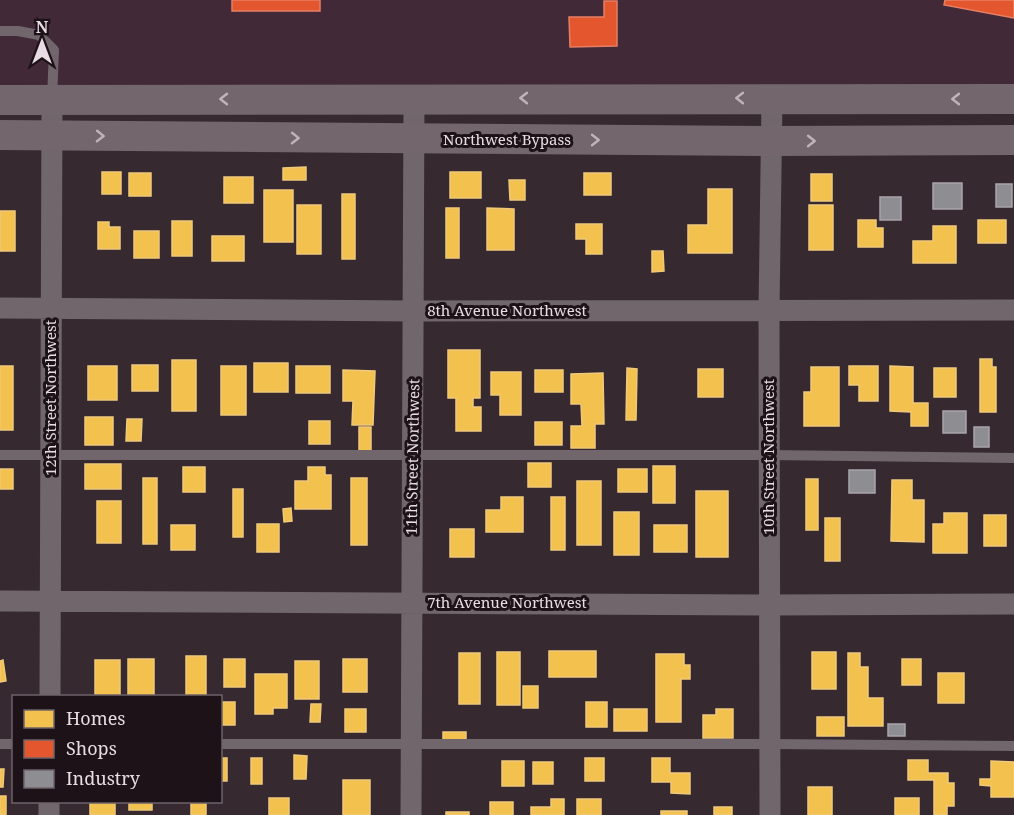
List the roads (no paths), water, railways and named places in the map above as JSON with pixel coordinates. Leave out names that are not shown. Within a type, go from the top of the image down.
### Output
[{"type":"main road","points":[[0,100],[1014,99]]},
{"type":"main road","name":"Northwest Bypass","points":[[0,135],[772,141],[1014,140]]},
{"type":"street","name":"11th Street Northwest","points":[[411,815],[414,98]]},
{"type":"street","name":"10th Street Northwest","points":[[770,815],[769,311],[772,98]]},
{"type":"street","name":"12th Street Northwest","points":[[50,695],[52,100]]},
{"type":"street","name":"8th Avenue Northwest","points":[[0,308],[414,311],[1014,310]]},
{"type":"street","name":"7th Avenue Northwest","points":[[0,601],[1014,604]]},
{"type":"lane","points":[[0,31],[18,31],[39,35],[54,50],[52,100]]},
{"type":"lane","points":[[0,455],[769,455],[1014,458]]},
{"type":"lane","points":[[222,744],[1014,746]]}]
